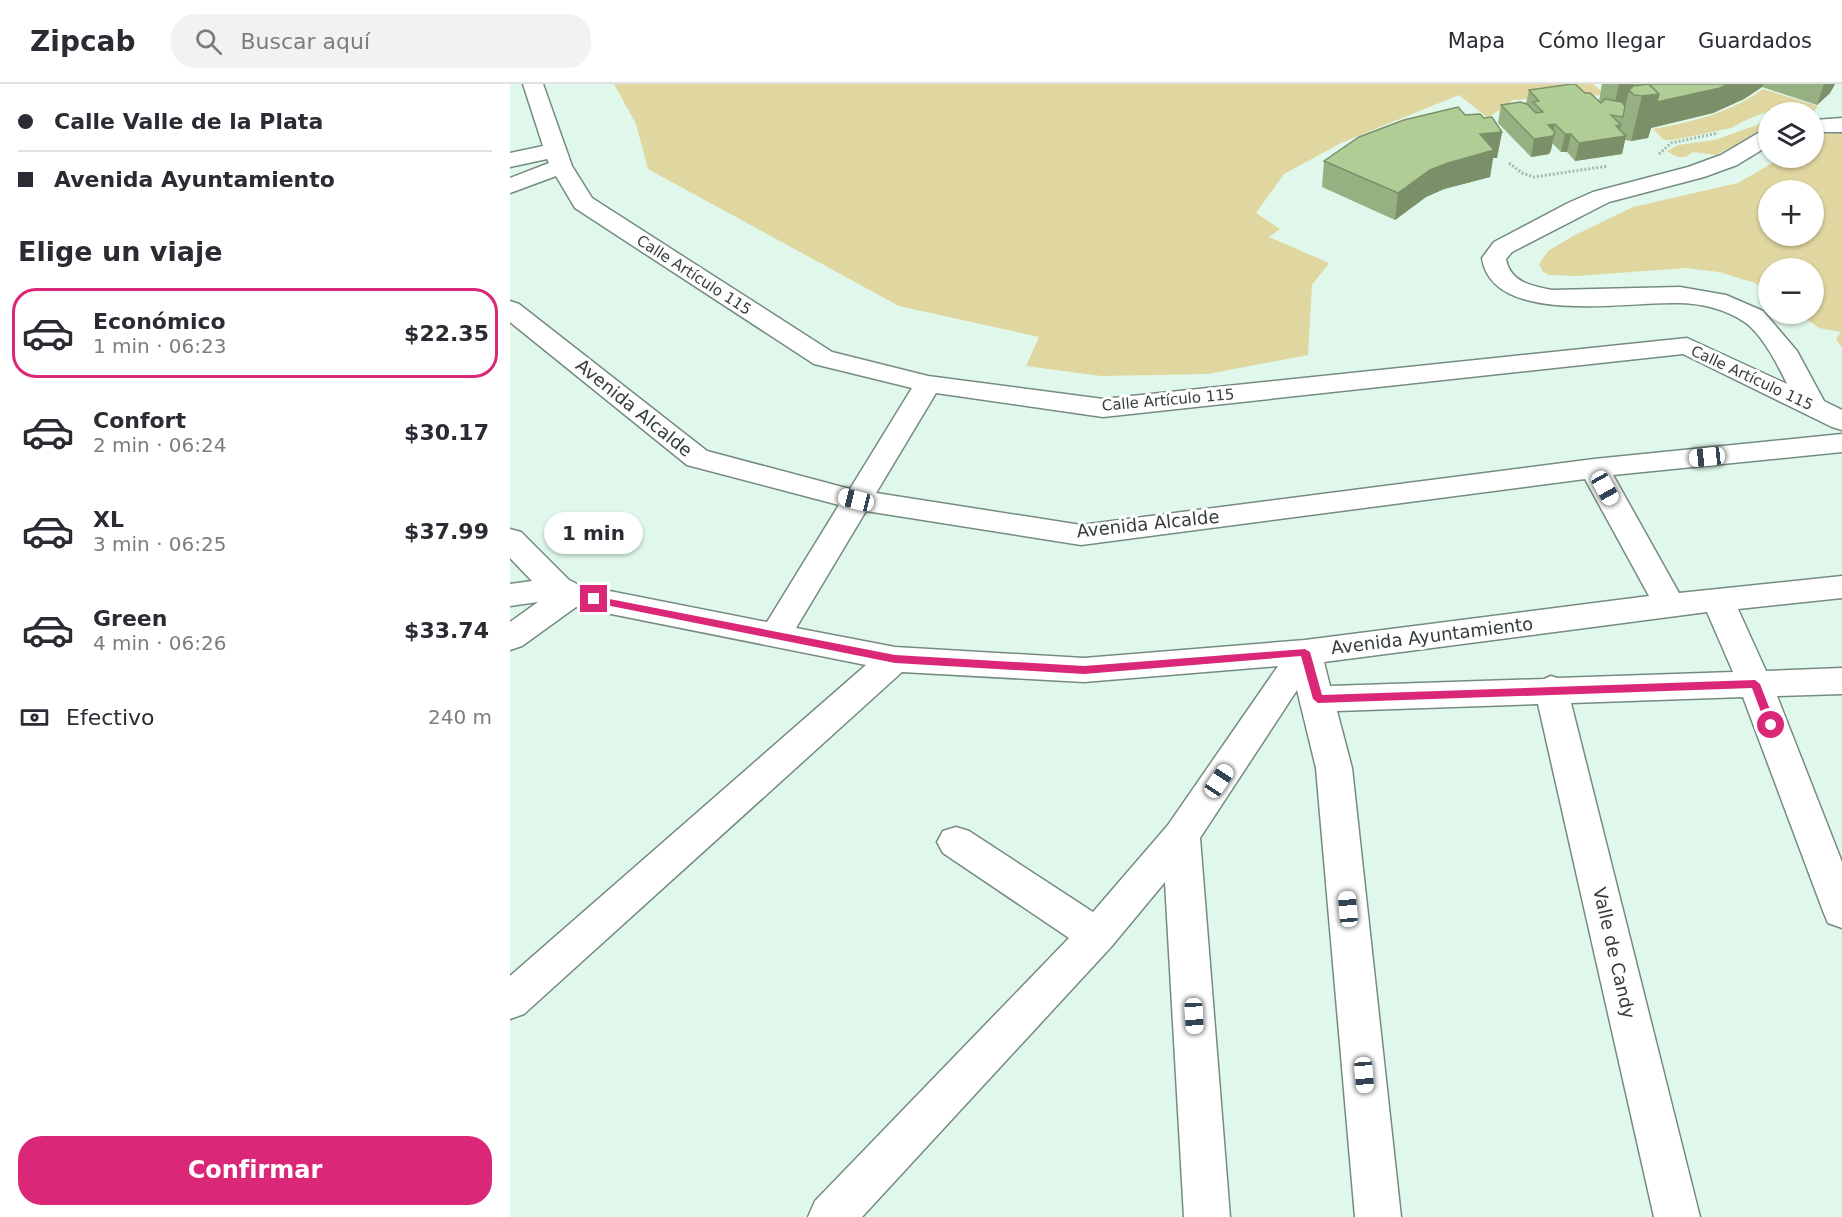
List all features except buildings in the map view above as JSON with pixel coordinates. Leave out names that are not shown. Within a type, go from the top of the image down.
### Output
[{"type":"street","name":"Calle Artículo 115","points":[[529,88],[559,158],[583,203],[824,358],[928,384],[1103,408],[1687,346],[1842,421]]},
{"type":"street","points":[[1824,126],[1842,125]]},
{"type":"street","points":[[1758,143],[1729,160],[1696,172],[1600,197],[1576,208],[1503,247],[1494,258],[1496,271],[1506,283],[1526,293],[1552,298],[1680,295],[1717,300],[1754,316],[1784,351],[1813,407]]},
{"type":"street","points":[[510,160],[559,158]]},
{"type":"street","points":[[510,186],[559,158]]},
{"type":"street","name":"Avenida Alcalde","points":[[510,309],[697,458],[856,500],[1082,535],[1594,468],[1842,443]]},
{"type":"street","points":[[776,634],[928,384]]},
{"type":"street","points":[[1594,468],[1670,605]]},
{"type":"street","points":[[510,539],[564,591],[510,638]]},
{"type":"street","name":"Avenida Ayuntamiento","points":[[510,595],[564,591],[895,659],[1084,670],[1305,652],[1670,605],[1842,586]]},
{"type":"street","points":[[1718,600],[1755,684],[1842,911]]},
{"type":"street","points":[[1305,652],[1334,768],[1378,1217]]},
{"type":"street","points":[[831,1217],[1097,935],[1181,836],[1305,652]]},
{"type":"street","points":[[512,997],[895,659]]},
{"type":"street","points":[[1318,699],[1551,689],[1842,681]]},
{"type":"street","name":"Valle de Candy","points":[[1551,689],[1677,1217]]},
{"type":"street","points":[[1181,836],[1207,1217]]},
{"type":"street","points":[[956,842],[1097,935]]},
{"type":"path","points":[[1652,159],[1671,143],[1721,133]]},
{"type":"path","points":[[1509,163],[1522,173],[1534,177],[1617,165]]},
{"type":"shaded area","points":[[614,84],[1593,84],[1606,95],[1513,100],[1488,118],[1459,95],[1341,143],[1284,174],[1256,213],[1280,229],[1269,237],[1329,263],[1312,285],[1308,355],[1208,374],[1101,376],[1026,366],[1039,337],[899,306],[648,169],[636,124]]},
{"type":"shaded area","points":[[1763,89],[1805,102],[1758,102],[1758,115],[1731,128],[1673,140],[1664,140],[1653,129],[1710,115]]},
{"type":"shaded area","points":[[1758,125],[1758,134],[1716,155],[1693,152],[1680,157],[1667,151],[1678,145],[1715,140]]},
{"type":"shaded area","points":[[1842,133],[1842,348],[1836,339],[1841,332],[1819,328],[1814,324],[1824,324],[1824,258],[1758,258],[1758,285],[1719,272],[1685,268],[1577,276],[1549,275],[1543,272],[1539,264],[1548,251],[1573,236],[1633,207],[1738,183],[1764,168],[1824,168],[1824,134]]},
{"type":"route","points":[[594,599],[895,659],[1084,670],[1305,652],[1318,699],[1551,689],[1755,684],[1771,725]]}]
